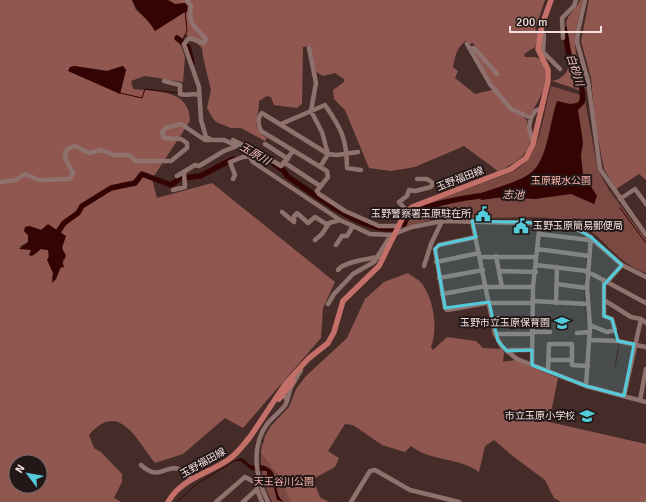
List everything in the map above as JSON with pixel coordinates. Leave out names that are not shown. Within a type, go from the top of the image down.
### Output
[{"type":"main road","name":"玉野福田線","points":[[168,502],[178,488],[228,460],[248,440],[281,394],[314,354],[328,343],[334,332],[343,301],[376,269],[407,211],[511,169],[526,158],[533,144],[542,108],[548,74],[546,66],[538,52],[541,30],[551,0]]},
{"type":"main road","name":"玉野福田線","points":[[281,394],[314,354]]},
{"type":"street","points":[[187,0],[192,6],[190,15],[192,24],[207,41],[202,43],[191,38],[187,38],[185,43],[199,87],[202,128],[206,138],[212,140]]},
{"type":"street","points":[[563,38],[562,18],[574,6],[576,0]]},
{"type":"street","points":[[585,0],[578,31],[578,48],[588,81],[600,169],[646,235]]},
{"type":"street","points":[[541,30],[544,36],[543,52],[560,69]]},
{"type":"street","points":[[497,74],[474,48],[469,46],[490,84],[511,109],[531,118]]},
{"type":"street","points":[[309,48],[316,83],[310,111],[322,132],[328,154],[320,167]]},
{"type":"street","points":[[164,81],[180,85],[180,93],[199,96]]},
{"type":"street","points":[[281,124],[325,105],[338,124],[347,145],[347,168],[360,170]]},
{"type":"street","points":[[533,144],[529,126],[531,118],[535,111],[542,108]]},
{"type":"street","points":[[358,152],[347,154],[328,154],[262,113],[258,125],[261,131],[327,171],[328,177],[317,191],[319,194],[345,211],[379,226],[398,226]]},
{"type":"street","points":[[0,182],[16,180],[25,174],[39,180],[70,179],[73,173],[65,161],[65,155],[68,148],[75,146],[89,152],[101,150],[114,155],[129,155],[136,161],[171,161],[185,149],[187,143],[181,139],[164,138],[162,132],[166,128],[178,124],[184,125],[205,140],[224,140],[232,142],[250,153],[281,166],[293,151]]},
{"type":"street","points":[[265,144],[320,186]]},
{"type":"street","points":[[239,145],[250,153],[253,162],[340,220],[370,234],[393,235],[412,227],[442,221],[540,222],[572,226],[591,237],[622,265],[646,277]]},
{"type":"street","points":[[177,176],[183,176],[195,165],[199,166],[224,151],[239,145]]},
{"type":"street","points":[[233,179],[235,175],[230,162],[250,153]]},
{"type":"street","points":[[173,190],[185,187],[183,176]]},
{"type":"street","points":[[407,211],[399,202],[407,196],[409,190],[415,191],[431,187],[433,183],[427,179],[417,179]]},
{"type":"street","points":[[620,199],[635,189],[646,204]]},
{"type":"street","points":[[282,212],[294,222],[294,216],[297,213],[308,223],[315,217],[328,225]]},
{"type":"street","points":[[315,240],[331,222],[340,220]]},
{"type":"street","points":[[424,266],[430,244],[442,221]]},
{"type":"street","points":[[472,221],[496,334],[498,341],[507,351],[518,359],[586,386],[646,402]]},
{"type":"street","points":[[532,365],[533,287],[536,272],[540,222]]},
{"type":"street","points":[[336,245],[342,236],[347,236],[353,226]]},
{"type":"street","points":[[539,234],[589,240],[591,237]]},
{"type":"street","points":[[328,304],[334,294],[353,274],[371,266],[393,235]]},
{"type":"street","points":[[476,237],[439,245],[435,253],[442,294],[445,308],[447,310],[489,304],[533,302],[586,304]]},
{"type":"street","points":[[586,386],[590,325],[586,304],[586,272],[591,237]]},
{"type":"street","points":[[537,249],[588,256]]},
{"type":"street","points":[[436,262],[480,255],[536,257]]},
{"type":"street","points":[[496,256],[502,287]]},
{"type":"street","points":[[338,270],[341,266],[350,263],[378,257]]},
{"type":"street","points":[[536,265],[586,272],[646,303]]},
{"type":"street","points":[[590,325],[607,332],[615,330],[612,319],[604,316],[605,281],[622,265]]},
{"type":"street","points":[[556,303],[557,268]]},
{"type":"street","points":[[439,278],[483,270]]},
{"type":"street","points":[[499,271],[536,272]]},
{"type":"street","points":[[556,284],[586,288]]},
{"type":"street","points":[[442,294],[486,287],[533,287]]},
{"type":"street","points":[[604,300],[631,317],[641,319],[646,323]]},
{"type":"street","points":[[492,318],[533,319]]},
{"type":"street","points":[[624,396],[634,344],[641,319]]},
{"type":"street","points":[[496,334],[550,332]]},
{"type":"street","points":[[577,332],[590,332]]},
{"type":"street","points":[[590,340],[618,341],[646,347]]},
{"type":"street","points":[[548,371],[549,344],[572,344],[572,365],[588,366]]},
{"type":"street","points":[[507,351],[532,350]]},
{"type":"street","points":[[549,360],[572,360]]},
{"type":"street","points":[[640,400],[646,369]]},
{"type":"street","points":[[262,502],[256,490],[257,451],[262,432],[287,401],[291,387],[301,370]]},
{"type":"street","points":[[281,394],[287,401]]},
{"type":"street","points":[[141,465],[152,472],[161,473],[173,469],[179,469],[192,479]]},
{"type":"street","points":[[351,502],[370,471],[375,470],[410,490],[459,502]]},
{"type":"street","points":[[216,502],[245,477],[257,482],[268,502]]},
{"type":"street","points":[[243,502],[256,490]]},
{"type":"highlighted area","points":[[472,221],[555,223],[572,226],[591,237],[622,265],[604,285],[604,316],[612,319],[618,341],[634,344],[624,396],[586,386],[532,365],[532,350],[507,351],[498,341],[489,302],[445,308],[435,249],[439,245],[476,237]]},
{"type":"green space","points":[[0,0],[132,0],[136,10],[150,22],[187,12],[185,3],[175,4],[168,0],[545,0],[535,29],[539,33],[535,47],[524,54],[525,57],[535,57],[540,59],[544,66],[545,73],[544,88],[538,102],[530,115],[523,113],[524,118],[527,120],[530,136],[529,145],[527,150],[519,159],[498,171],[464,146],[415,167],[391,171],[369,168],[345,110],[334,99],[333,90],[344,82],[344,79],[335,73],[323,76],[316,72],[310,46],[303,47],[302,104],[297,108],[274,105],[271,97],[267,96],[259,101],[256,122],[258,130],[267,138],[265,141],[241,128],[231,128],[216,122],[212,117],[207,108],[211,90],[202,48],[186,34],[180,42],[185,57],[183,82],[145,76],[131,81],[133,89],[162,92],[178,98],[184,103],[189,111],[190,121],[152,179],[157,198],[212,183],[335,282],[323,308],[321,338],[243,428],[225,418],[183,454],[155,463],[134,434],[118,422],[109,421],[100,425],[89,435],[94,448],[101,452],[122,474],[122,482],[114,498],[121,502],[0,502]],"holes":[[[466,41],[470,44],[473,43],[476,48],[474,52],[490,83],[496,89],[475,94],[455,78],[458,71],[453,67],[457,52],[460,46]],[[74,66],[107,71],[123,66],[126,70],[120,93],[78,75],[73,72]],[[29,226],[41,230],[46,228],[63,243],[62,248],[66,256],[56,279],[52,279],[53,273],[49,262],[48,250],[41,249],[34,255],[31,253],[31,250],[19,247],[28,242],[28,235],[24,231]]]},
{"type":"green space","points":[[580,0],[582,0],[582,3],[576,28],[575,47],[585,82],[585,92],[552,81],[560,78],[566,72],[569,65],[570,48],[566,23]]},
{"type":"green space","points":[[589,0],[646,0],[646,180],[639,174],[616,189],[604,169],[595,122],[591,78],[581,41]]},
{"type":"green space","name":"玉原親水公園","points":[[551,86],[584,96],[598,170],[609,190],[646,240],[646,273],[632,267],[587,229],[574,223],[560,220],[531,217],[488,218],[487,211],[478,211],[478,218],[438,218],[405,227],[403,225],[404,218],[411,210],[512,172],[522,165],[535,146],[543,122]]},
{"type":"green space","points":[[408,273],[422,283],[430,299],[434,315],[434,332],[431,347],[433,350],[447,337],[476,341],[483,348],[501,349],[504,352],[503,362],[515,360],[558,378],[549,422],[646,444],[646,502],[561,502],[554,498],[545,480],[494,440],[485,446],[479,472],[463,464],[427,455],[411,446],[405,452],[382,445],[353,425],[345,424],[328,451],[339,458],[335,467],[311,480],[320,498],[328,502],[291,502],[278,475],[261,453],[265,436],[270,427],[289,407],[296,389],[306,376],[347,338],[365,299],[384,282]]},
{"type":"green space","name":"天王谷川公園","points":[[262,443],[269,445],[317,488],[320,497],[330,502],[272,502],[262,473]]},
{"type":"water","points":[[132,0],[168,0],[175,4],[185,3],[188,6],[187,12],[155,31],[137,9]]},
{"type":"water","points":[[74,66],[107,71],[123,66],[126,70],[120,94],[68,71],[70,67]]},
{"type":"water","points":[[557,101],[570,104],[583,102],[578,110],[583,142],[581,156],[583,174],[597,196],[594,204],[571,194],[535,199],[504,197],[481,200],[479,194],[522,178],[533,171],[538,165],[548,138]]},
{"type":"water","points":[[48,224],[66,236],[62,248],[66,256],[62,261],[64,267],[60,268],[56,279],[52,283],[53,273],[47,260],[49,256],[48,250],[41,249],[32,256],[29,255],[31,250],[19,249],[28,242],[28,235],[24,231],[25,227],[29,226],[41,230]]},
{"type":"water","points":[[240,458],[251,465],[265,466],[271,470],[274,474],[278,494],[284,502],[277,500],[272,479],[267,476],[267,471],[251,470],[241,461],[235,461]]},
{"type":"waterway","points":[[182,41],[187,31],[185,11]]},
{"type":"waterway","name":"白砂川","points":[[564,29],[569,54],[581,83],[583,95],[582,102],[577,107]]},
{"type":"waterway","name":"玉原川","points":[[177,38],[188,47],[192,63]]},
{"type":"waterway","points":[[120,93],[142,98],[145,89],[179,93]]},
{"type":"waterway","points":[[56,235],[64,223],[78,213],[82,206],[111,188],[135,183],[142,174],[171,185],[181,178],[200,176],[233,159]]},
{"type":"waterway","name":"玉原川","points":[[274,164],[284,171],[287,176],[352,218],[380,228],[393,229]]},
{"type":"waterway","name":"志池","points":[[404,224],[409,214],[428,207],[457,199],[487,195]]},
{"type":"waterway","points":[[620,208],[646,243]]},
{"type":"waterway","points":[[586,269],[587,258]]},
{"type":"waterway","points":[[585,281],[586,274]]},
{"type":"waterway","points":[[585,290],[585,303]]},
{"type":"waterway","points":[[585,306],[587,317]]},
{"type":"waterway","points":[[609,334],[616,339]]},
{"type":"waterway","points":[[615,367],[619,344]]},
{"type":"waterway","points":[[177,502],[195,485],[236,460]]},
{"type":"place","name":"玉野警察署玉原駐在所","points":[[483,214]]},
{"type":"place","name":"玉野玉原簡易郵便局","points":[[521,226]]},
{"type":"place","name":"玉野市立玉原保育園","points":[[562,323]]},
{"type":"place","name":"市立玉原小学校","points":[[587,416]]}]
